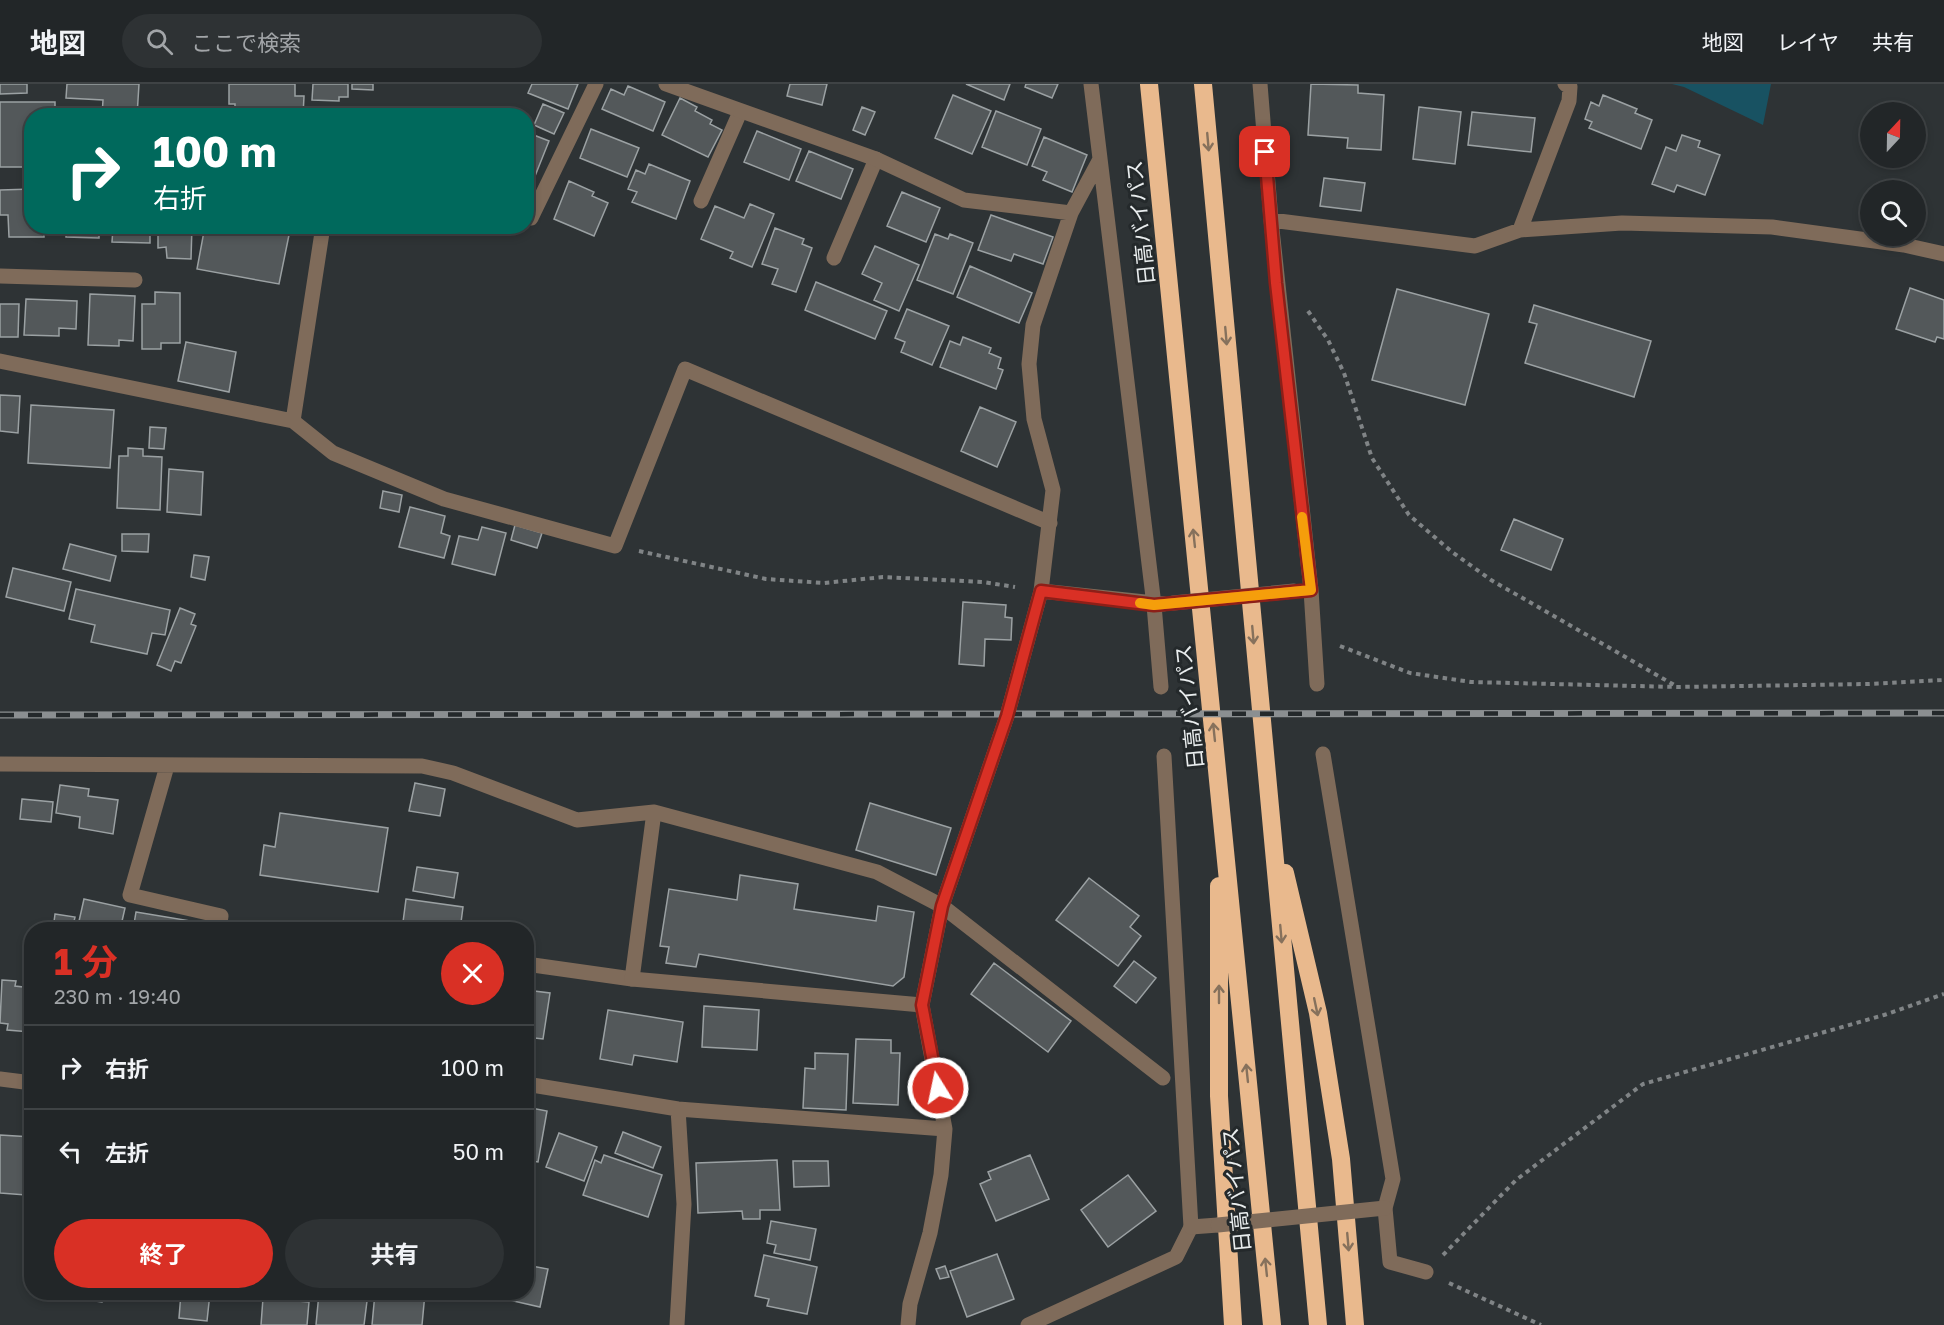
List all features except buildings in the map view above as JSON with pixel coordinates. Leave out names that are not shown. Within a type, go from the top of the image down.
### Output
[{"type":"highway","name":"日高バイパス","points":[[1149,84],[1272,1325]]},
{"type":"highway","points":[[1203,84],[1318,1325]]},
{"type":"highway","points":[[1218,776],[1219,1096],[1233,1325]]},
{"type":"highway","points":[[1269,807],[1318,1013],[1341,1159],[1355,1325]]},
{"type":"street","points":[[534,212],[596,84]]},
{"type":"street","points":[[666,84],[876,159],[964,200],[1071,213]]},
{"type":"street","points":[[1091,84],[1154,605],[1161,687]]},
{"type":"street","points":[[1260,84],[1276,283],[1311,590],[1317,684]]},
{"type":"street","points":[[1520,230],[1569,101],[1570,87],[1565,84]]},
{"type":"street","points":[[701,201],[740,112]]},
{"type":"street","points":[[834,258],[876,159]]},
{"type":"street","points":[[908,1325],[910,1304],[930,1233],[941,1175],[945,1129],[922,1005],[942,906],[1007,716],[1041,591],[1050,523],[1053,490],[1034,419],[1029,364],[1033,325],[1071,213],[1099,161]]},
{"type":"street","points":[[1270,220],[1475,246],[1520,230],[1622,223],[1772,227],[1904,245],[1944,254]]},
{"type":"street","points":[[293,422],[322,234]]},
{"type":"street","points":[[0,276],[135,280]]},
{"type":"street","points":[[0,361],[293,422],[333,453],[444,499],[615,546],[685,369],[1050,523]]},
{"type":"street","points":[[1041,591],[1154,605],[1311,590]]},
{"type":"street","points":[[1323,754],[1393,1179],[1385,1208],[1390,1262],[1426,1272]]},
{"type":"street","points":[[1028,1325],[1176,1257],[1191,1227],[1164,756]]},
{"type":"street","points":[[0,764],[422,766],[453,773],[577,820],[654,812],[878,873],[942,906],[1163,1078]]},
{"type":"street","points":[[167,766],[130,895],[221,916],[220,922]]},
{"type":"street","points":[[632,979],[654,812]]},
{"type":"street","points":[[534,965],[632,979],[922,1005]]},
{"type":"street","points":[[0,1079],[24,1082]]},
{"type":"street","points":[[534,1085],[678,1109],[945,1129]]},
{"type":"street","points":[[677,1325],[684,1204],[678,1109]]},
{"type":"street","points":[[1191,1227],[1385,1208]]},
{"type":"path","points":[[1276,283],[1312,315],[1328,340],[1344,373],[1372,458],[1409,515],[1452,552],[1491,580],[1677,687]]},
{"type":"path","points":[[615,546],[766,579],[824,583],[894,578],[982,582],[1041,591]]},
{"type":"path","points":[[1314,637],[1410,673],[1471,682],[1677,687],[1868,684],[1944,680]]},
{"type":"path","points":[[1541,1325],[1426,1272],[1516,1179],[1643,1084],[1884,1015],[1944,993]]},
{"type":"water","points":[[1672,84],[1771,84],[1763,125],[1684,87]]},
{"type":"railway","points":[[0,715],[1944,713]]},
{"type":"slow traffic","points":[[1140,603],[1154,605],[1311,590],[1302,517]]},
{"type":"route","points":[[938,1088],[922,1005],[942,906],[1007,716],[1041,591],[1154,605],[1311,590],[1276,283],[1265,152]]}]
